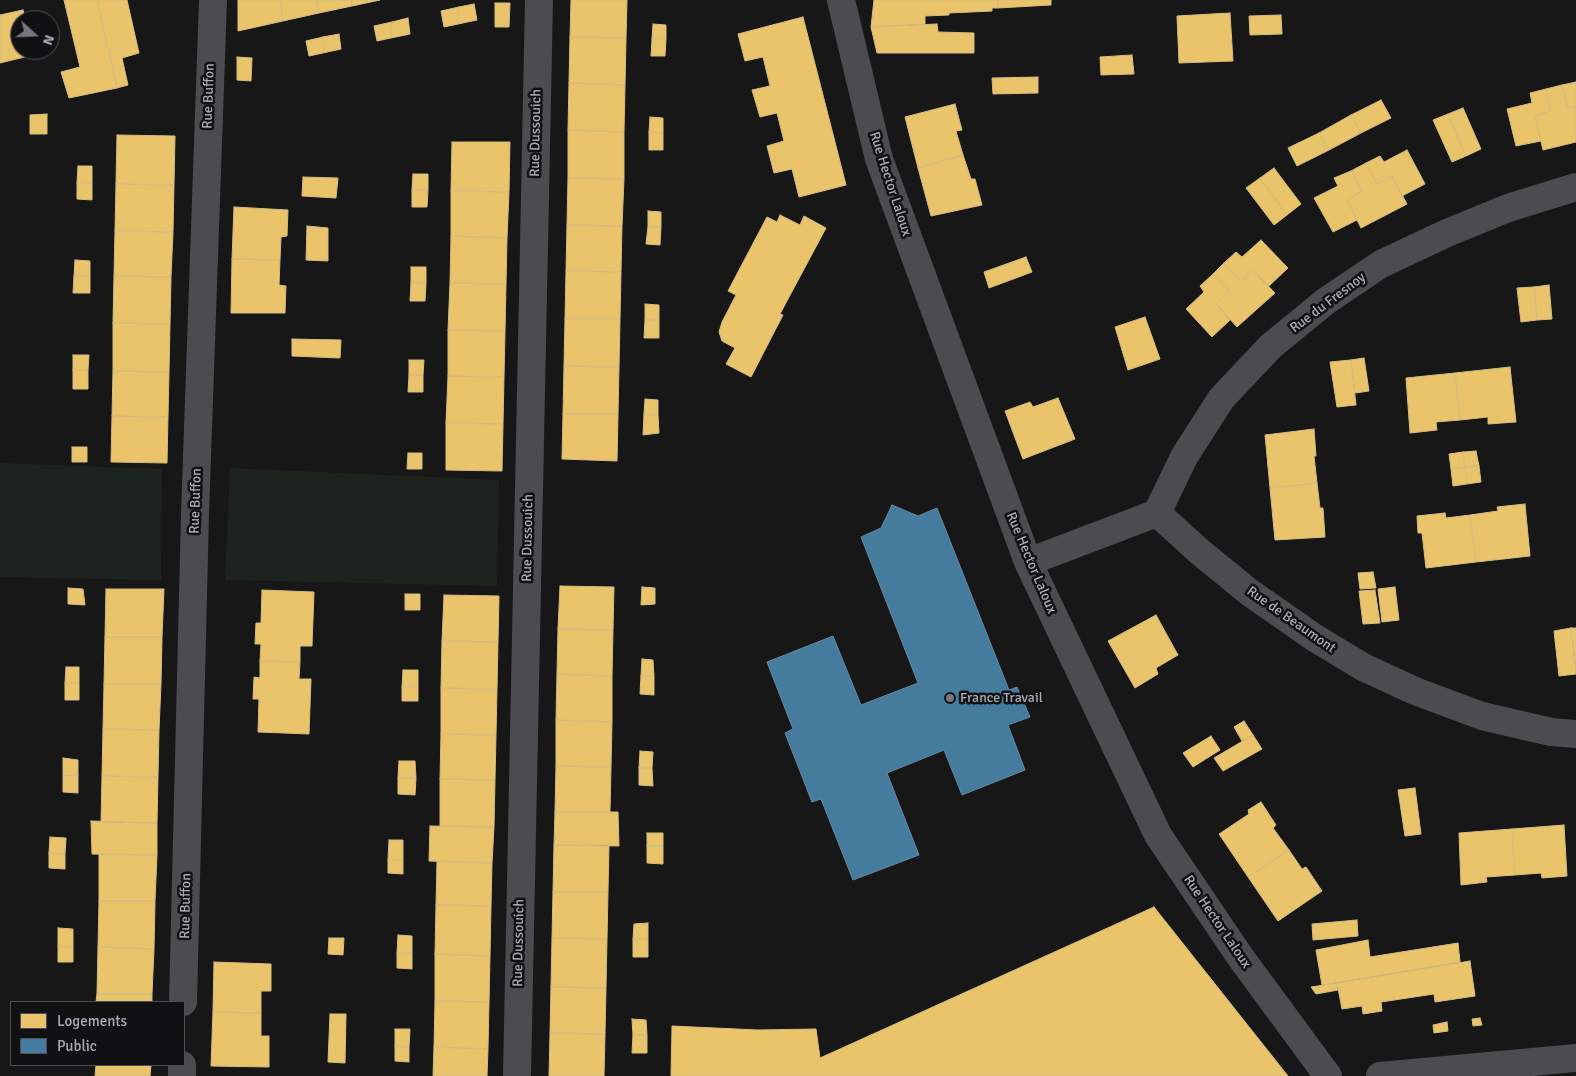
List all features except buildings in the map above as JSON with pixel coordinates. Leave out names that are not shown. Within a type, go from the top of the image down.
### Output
[{"type":"street","name":"Rue Buffon","points":[[184,1001],[195,505],[213,0]]},
{"type":"street","name":"Rue Dussouich","points":[[517,1076],[539,0]]},
{"type":"street","name":"Rue Hector Laloux","points":[[841,0],[879,159],[1028,562],[1158,835],[1241,958],[1328,1076]]},
{"type":"street","name":"Rue du Fresnoy","points":[[1157,512],[1184,457],[1220,398],[1272,346],[1326,301],[1381,264],[1447,233],[1508,208],[1576,188]]},
{"type":"street","points":[[1028,562],[1157,512]]},
{"type":"street","name":"Rue de Beaumont","points":[[1157,512],[1200,552],[1249,592],[1315,638],[1362,667],[1415,691],[1482,716],[1551,732],[1576,734]]},
{"type":"street","points":[[1380,1076],[1576,1058]]},
{"type":"shaded area","points":[[0,463],[162,469],[161,580],[0,577]]},
{"type":"shaded area","points":[[230,468],[499,480],[497,586],[225,580]]},
{"type":"place","name":"France Travail","points":[[950,698]]}]
